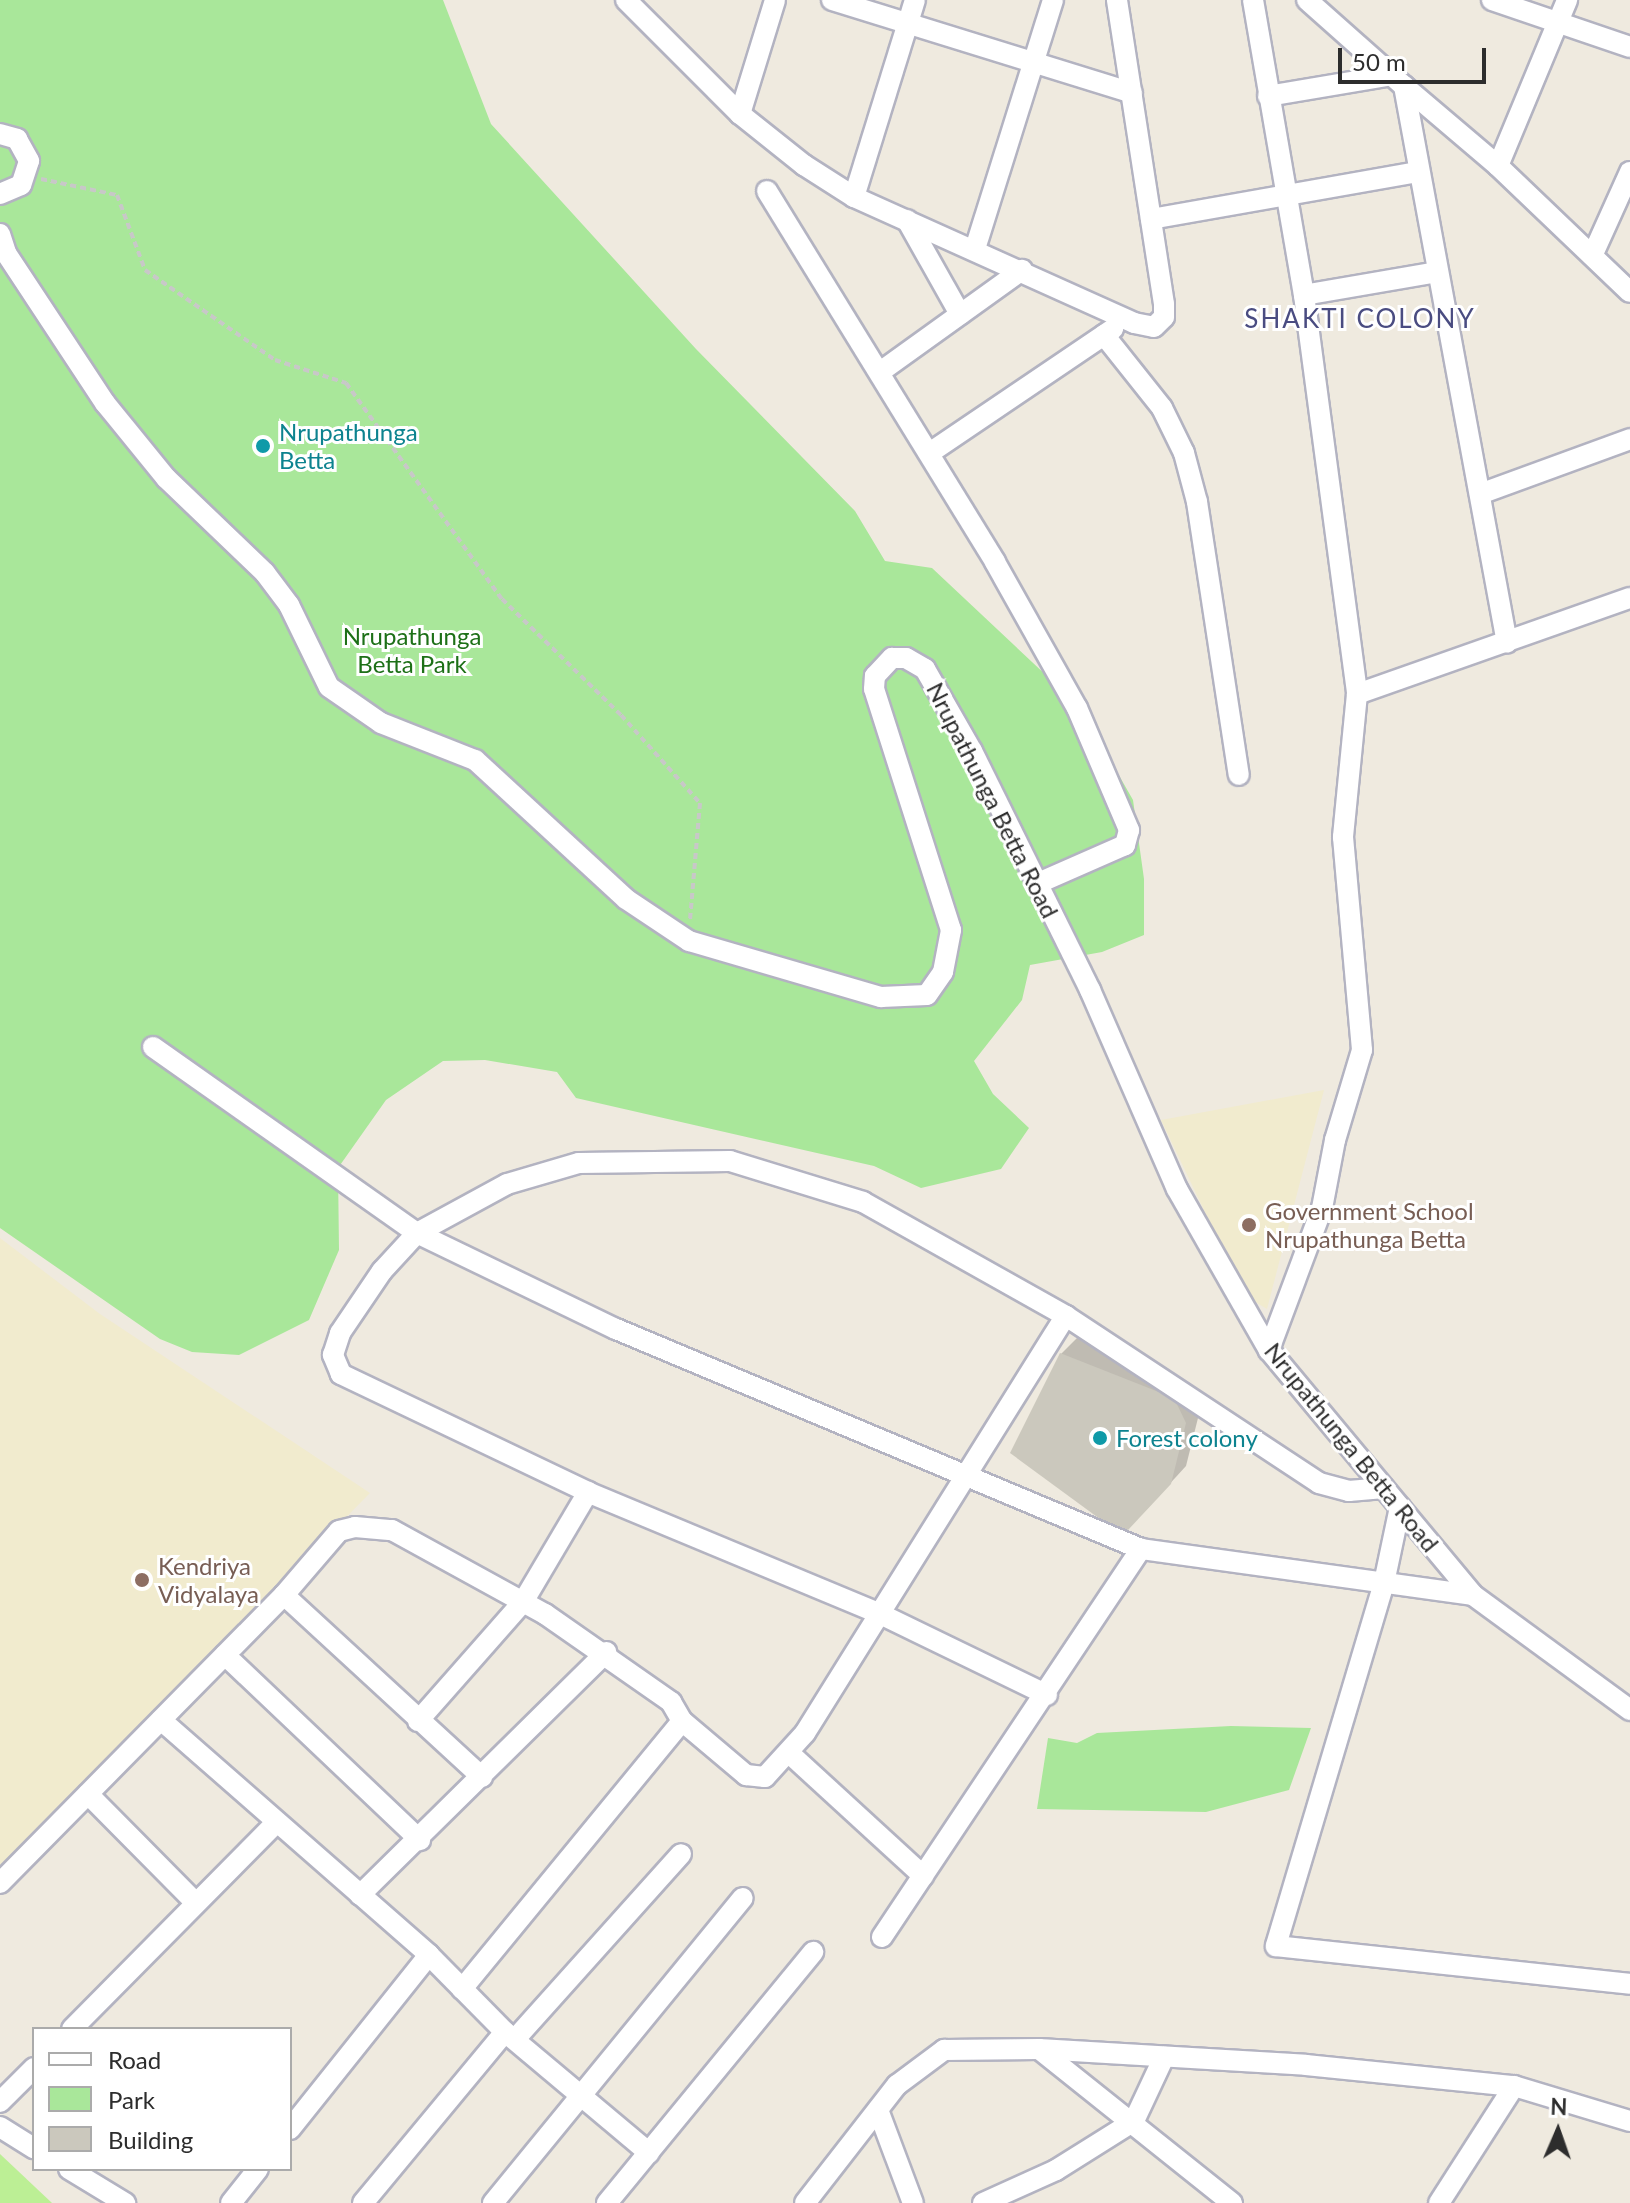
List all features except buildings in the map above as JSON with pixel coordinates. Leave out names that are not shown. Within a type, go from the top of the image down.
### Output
[{"type":"street","points":[[740,114],[775,0]]},
{"type":"street","points":[[832,0],[1132,93]]},
{"type":"street","points":[[854,197],[915,0]]},
{"type":"street","points":[[975,249],[1053,0]]},
{"type":"street","points":[[631,2],[740,114],[804,165],[854,197],[1127,319],[1154,327],[1164,317],[1117,0]]},
{"type":"street","points":[[1253,0],[1304,295],[1357,694],[1343,837],[1362,1050],[1335,1140],[1322,1208],[1269,1350]]},
{"type":"street","points":[[1307,0],[1498,166],[1630,292]]},
{"type":"street","points":[[1492,0],[1630,47]]},
{"type":"street","points":[[1498,166],[1567,0]]},
{"type":"street","points":[[1268,96],[1398,80]]},
{"type":"street","points":[[1398,80],[1507,643]]},
{"type":"street","points":[[0,134],[24,146],[27,176],[21,185],[0,194]]},
{"type":"street","points":[[1151,219],[1417,172]]},
{"type":"street","points":[[1593,254],[1630,172]]},
{"type":"street","points":[[767,191],[931,452],[1077,708],[1129,830],[1125,845],[1036,884]]},
{"type":"street","points":[[907,220],[960,314]]},
{"type":"street","name":"Nrupathunga Betta Road","points":[[0,234],[6,253],[105,403],[166,478],[265,573],[289,605],[329,687],[381,723],[475,760],[626,899],[689,941],[881,997],[927,995],[943,972],[951,930],[874,689],[875,676],[892,658],[906,658],[925,669],[1090,990],[1177,1189],[1269,1350],[1473,1595],[1630,1710]]},
{"type":"street","points":[[880,372],[1022,270]]},
{"type":"street","points":[[1304,295],[1437,272]]},
{"type":"street","points":[[931,452],[1127,319]]},
{"type":"street","points":[[1104,335],[1162,408],[1184,453],[1197,502],[1239,775]]},
{"type":"street","points":[[1480,494],[1630,439]]},
{"type":"street","points":[[1357,694],[1630,598]]},
{"type":"street","points":[[153,1047],[417,1233],[616,1329],[961,1477],[1141,1549],[1473,1595]]},
{"type":"street","points":[[1047,1695],[878,1613],[588,1492],[335,1367],[340,1333],[382,1271],[417,1233],[543,1170],[630,1160],[730,1161],[863,1202],[1066,1316],[1319,1483],[1349,1491],[1384,1488]]},
{"type":"street","points":[[0,1883],[284,1595],[339,1531],[371,1525],[392,1530],[606,1652],[671,1702],[682,1721],[752,1778],[765,1777],[789,1753],[961,1477],[1066,1316]]},
{"type":"street","points":[[418,1721],[523,1602],[588,1492]]},
{"type":"street","points":[[1400,1507],[1384,1583],[1276,1946],[1630,1984]]},
{"type":"street","points":[[882,1937],[1047,1695],[1141,1549]]},
{"type":"street","points":[[284,1595],[482,1777]]},
{"type":"street","points":[[360,1895],[420,1840],[606,1652]]},
{"type":"street","points":[[225,1655],[420,1840]]},
{"type":"street","points":[[161,1720],[429,1955],[581,2099],[649,2153]]},
{"type":"street","points":[[462,1989],[682,1721]]},
{"type":"street","points":[[789,1753],[923,1876]]},
{"type":"street","points":[[88,1794],[196,1903]]},
{"type":"street","points":[[74,2027],[277,1822]]},
{"type":"street","points":[[363,2203],[511,2035],[681,1854]]},
{"type":"street","points":[[493,2203],[743,1898]]},
{"type":"street","points":[[607,2203],[813,1952]]},
{"type":"street","points":[[292,2126],[429,1955]]},
{"type":"street","points":[[1039,2049],[1134,2121],[1232,2203]]},
{"type":"street","points":[[805,2203],[897,2085],[944,2050],[1039,2049],[1514,2086],[1630,2121]]},
{"type":"street","points":[[983,2203],[1056,2170],[1134,2121],[1164,2057]]},
{"type":"street","points":[[0,2102],[32,2070]]},
{"type":"street","points":[[1439,2203],[1514,2086]]},
{"type":"street","points":[[878,2110],[913,2203]]},
{"type":"street","points":[[0,2127],[32,2147]]},
{"type":"street","points":[[72,2171],[125,2203]]},
{"type":"street","points":[[231,2203],[256,2171]]},
{"type":"path","points":[[27,176],[117,195],[145,270],[275,360],[346,383],[502,599],[621,715],[700,803],[689,941]]},
{"type":"shaded area","name":"Government School Nrupathunga Betta","points":[[1324,1090],[1267,1309],[1245,1296],[1161,1120]]},
{"type":"shaded area","name":"Kendriya Vidyalaya","points":[[0,1238],[100,1314],[370,1493],[0,1869]]},
{"type":"green space","name":"Nrupathunga Betta Park","points":[[0,0],[443,0],[491,124],[696,349],[855,511],[885,561],[932,568],[1080,707],[1133,800],[1144,879],[1144,935],[1102,952],[1030,965],[1022,1000],[974,1061],[993,1094],[1029,1128],[1001,1169],[921,1188],[874,1166],[576,1098],[557,1072],[485,1060],[443,1061],[386,1100],[338,1168],[339,1250],[309,1320],[239,1355],[192,1352],[160,1339],[0,1228]]},
{"type":"green space","points":[[1231,1726],[1311,1728],[1289,1790],[1206,1812],[1037,1809],[1048,1738],[1077,1743],[1097,1733]]},
{"type":"green space","points":[[0,2154],[52,2203],[0,2203]]},
{"type":"place","name":"Nrupathunga Betta","points":[[263,446]]},
{"type":"place","name":"Government School Nrupathunga Betta","points":[[1249,1225]]},
{"type":"place","name":"Forest colony","points":[[1100,1438]]},
{"type":"place","name":"Kendriya Vidyalaya","points":[[142,1580]]},
{"type":"district","name":"SHAKTI COLONY","points":[[1360,319]]}]
